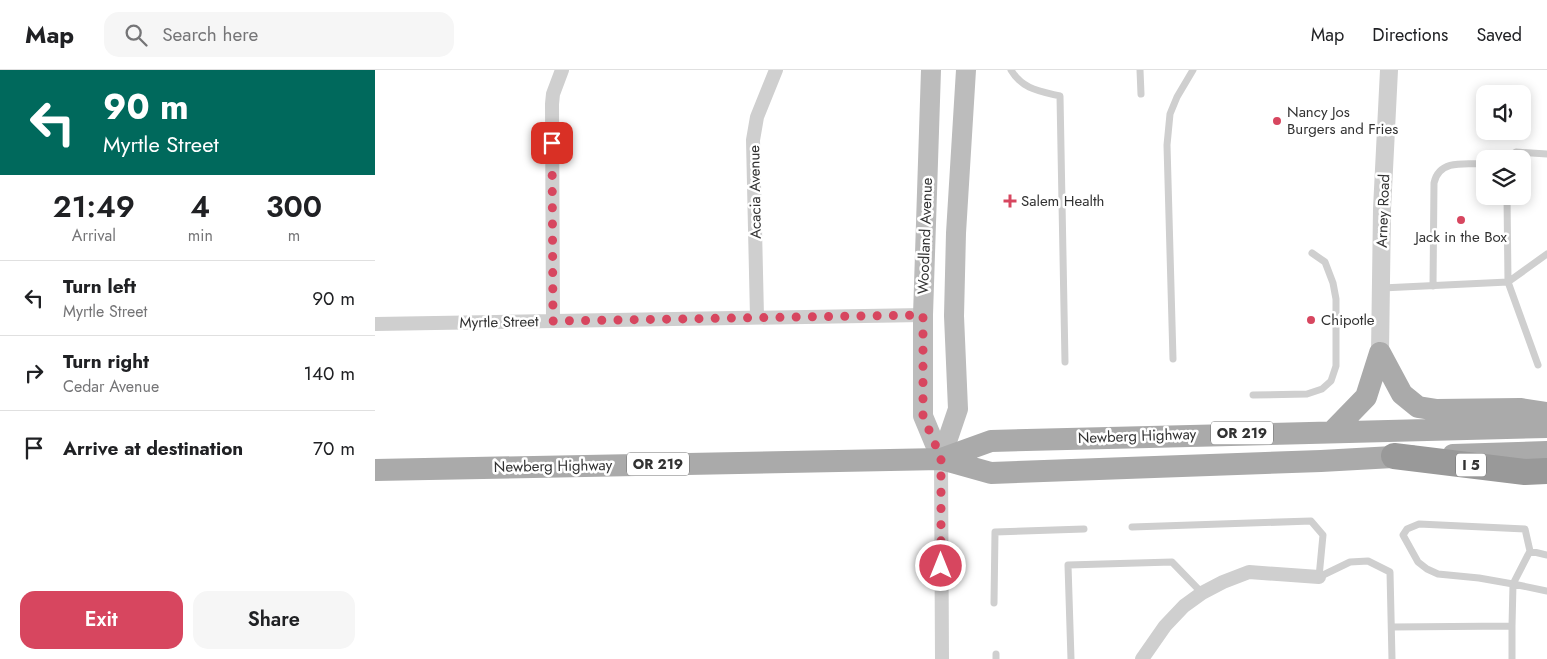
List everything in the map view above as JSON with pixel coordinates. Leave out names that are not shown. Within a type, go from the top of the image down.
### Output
[{"type":"highway","name":"I 5","points":[[1394,456],[1525,472],[1547,471]]},
{"type":"main road","name":"Woodland Avenue","points":[[931,70],[923,315],[923,416],[941,458]]},
{"type":"main road","name":"Woodland Avenue","points":[[941,458],[958,408],[954,316],[966,70]]},
{"type":"main road","points":[[1379,353],[1402,394],[1418,407],[1437,410],[1520,409],[1547,413]]},
{"type":"main road","points":[[1332,432],[1366,397],[1379,353]]},
{"type":"main road","name":"Newberg Highway","points":[[375,470],[941,458],[991,441],[1547,427]]},
{"type":"main road","name":"Newberg Highway","points":[[941,458],[991,473],[1321,461],[1394,456],[1547,452]]},
{"type":"street","points":[[553,321],[552,104],[553,94],[562,70]]},
{"type":"street","name":"Acacia Avenue","points":[[757,317],[753,140],[757,117],[775,70]]},
{"type":"street","name":"Arney Road","points":[[1379,353],[1382,209],[1389,70]]},
{"type":"street","name":"Myrtle Street","points":[[375,324],[923,315]]},
{"type":"street","name":"Woodland Avenue","points":[[941,458],[941,659]]},
{"type":"street","points":[[1142,659],[1165,626],[1184,606],[1202,593],[1223,582],[1249,572],[1319,577]]},
{"type":"lane","points":[[1011,70],[1016,79],[1030,89],[1059,96],[1065,362]]},
{"type":"lane","points":[[1140,70],[1141,94]]},
{"type":"lane","points":[[1173,359],[1167,145],[1170,114],[1177,97],[1193,70]]},
{"type":"lane","points":[[1531,153],[1547,154]]},
{"type":"lane","points":[[1433,286],[1434,183],[1436,176],[1442,168],[1454,164],[1476,164]]},
{"type":"lane","points":[[1507,205],[1508,282],[1538,365]]},
{"type":"lane","points":[[1253,395],[1307,394],[1322,389],[1331,380],[1336,366],[1336,299],[1333,283],[1325,262],[1312,253]]},
{"type":"lane","points":[[1381,288],[1508,282],[1547,254]]},
{"type":"lane","points":[[1132,527],[1311,520],[1323,535],[1319,577]]},
{"type":"lane","points":[[1512,659],[1513,584],[1530,551],[1525,529],[1419,524],[1407,528],[1403,535],[1418,562],[1438,574],[1479,578],[1513,584],[1547,592]]},
{"type":"lane","points":[[994,603],[995,532],[1084,528]]},
{"type":"lane","points":[[1530,551],[1547,555]]},
{"type":"lane","points":[[1319,577],[1350,562],[1368,561],[1390,572],[1392,659]]},
{"type":"lane","points":[[1071,659],[1068,566],[1172,562],[1202,593]]},
{"type":"lane","points":[[1392,626],[1512,626]]},
{"type":"place","name":"Nancy Jos Burgers and Fries","points":[[1277,121]]},
{"type":"place","name":"Salem Health","points":[[1010,201]]},
{"type":"place","name":"Jack in the Box","points":[[1461,220]]},
{"type":"place","name":"Chipotle","points":[[1311,320]]},
{"type":"route","points":[[552,143],[553,321],[923,315],[923,416],[941,458],[941,566]]}]
